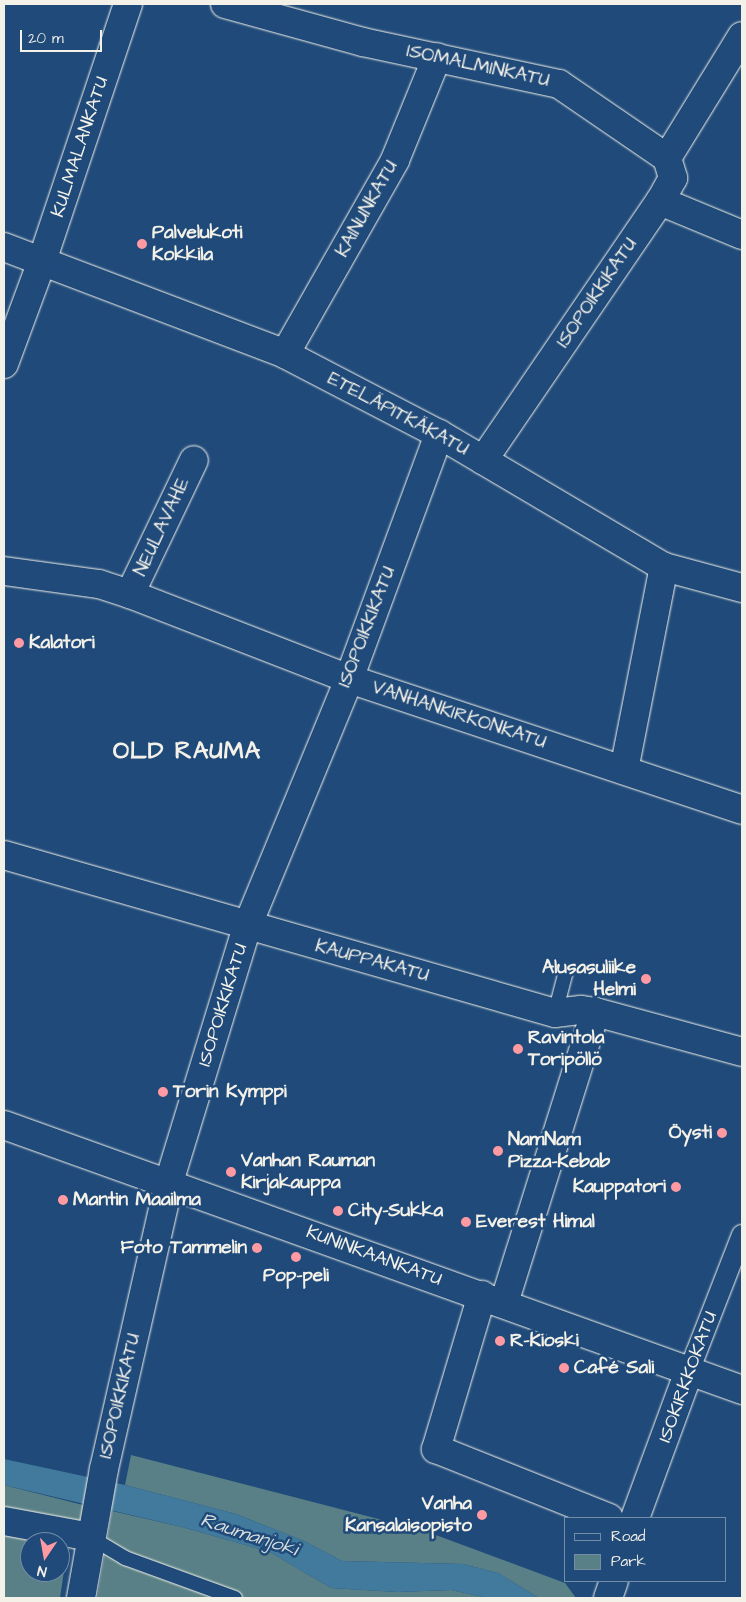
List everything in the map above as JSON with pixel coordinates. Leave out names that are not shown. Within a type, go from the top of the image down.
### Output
[{"type":"street","name":"KULMALANKATU","points":[[4,364],[42,261],[128,4]]},
{"type":"street","name":"ISOMALMINKATU","points":[[225,4],[363,42],[558,84],[667,158]]},
{"type":"street","points":[[742,36],[667,158],[673,178],[660,201],[742,235]]},
{"type":"street","name":"KAINUNKATU","points":[[285,354],[395,160],[437,57]]},
{"type":"street","name":"ISOPOIKKIKATU","points":[[483,460],[660,201]]},
{"type":"street","name":"ETELÄPITKÄKATU","points":[[4,247],[285,354],[440,434],[664,567],[742,588]]},
{"type":"street","name":"ISOPOIKKIKATU","points":[[81,1598],[104,1469],[169,1182],[247,927],[348,678],[440,434]]},
{"type":"street","name":"NEULAVAHE","points":[[130,594],[194,460]]},
{"type":"street","points":[[624,770],[664,567]]},
{"type":"street","name":"VANHANKIRKONKATU","points":[[4,571],[99,584],[130,594],[348,678],[742,810]]},
{"type":"street","name":"KAUPPAKATU","points":[[4,855],[247,927],[556,1013],[581,1010],[595,1012],[742,1052]]},
{"type":"street","points":[[595,1012],[493,1299],[436,1449],[606,1517]]},
{"type":"street","name":"KUNINKAANKATU","points":[[4,1125],[169,1182],[742,1390]]},
{"type":"street","name":"ISOKIRKKOKATU","points":[[636,1517],[689,1371],[742,1235]]},
{"type":"street","points":[[4,1521],[93,1524]]},
{"type":"street","points":[[608,1598],[614,1582]]},
{"type":"lane","points":[[556,1013],[566,971]]},
{"type":"lane","points":[[93,1524],[125,1558],[235,1598]]},
{"type":"green space","points":[[131,1455],[425,1531],[565,1583],[576,1598],[539,1598],[498,1573],[463,1564],[342,1561],[304,1541],[236,1514],[125,1485]]},
{"type":"green space","points":[[4,1485],[87,1506],[82,1529],[4,1512]]},
{"type":"green space","points":[[112,1511],[182,1527],[270,1552],[331,1588],[398,1592],[451,1590],[488,1598],[97,1598]]},
{"type":"green space","points":[[4,1532],[20,1535],[20,1582],[62,1582],[60,1598],[4,1598]]},
{"type":"water","name":"Raumanjoki","points":[[4,1459],[125,1485],[236,1514],[304,1541],[342,1561],[463,1564],[498,1573],[539,1598],[488,1598],[451,1590],[398,1592],[331,1588],[270,1552],[182,1527],[4,1485]]},
{"type":"place","name":"Palvelukoti Kokkila","points":[[142,244]]},
{"type":"place","name":"Kalatori","points":[[19,643]]},
{"type":"place","name":"Alusasuliike Helmi","points":[[646,979]]},
{"type":"place","name":"Ravintola Toripöllö","points":[[518,1049]]},
{"type":"place","name":"Torin Kymppi","points":[[163,1092]]},
{"type":"place","name":"Öysti","points":[[722,1133]]},
{"type":"place","name":"NamNam Pizza-Kebab","points":[[498,1151]]},
{"type":"place","name":"Vanhan Rauman Kirjakauppa","points":[[231,1172]]},
{"type":"place","name":"Kauppatori","points":[[676,1187]]},
{"type":"place","name":"Mantin Maailma","points":[[63,1200]]},
{"type":"place","name":"City-Sukka","points":[[338,1211]]},
{"type":"place","name":"Everest Himal","points":[[466,1222]]},
{"type":"place","name":"Foto Tammelin","points":[[257,1248]]},
{"type":"place","name":"Pop-peli","points":[[296,1257]]},
{"type":"place","name":"R-Kioski","points":[[500,1341]]},
{"type":"place","name":"Café Sali","points":[[564,1368]]},
{"type":"place","name":"Vanha Kansalaisopisto","points":[[482,1515]]},
{"type":"district","name":"OLD RAUMA","points":[[187,752]]}]
